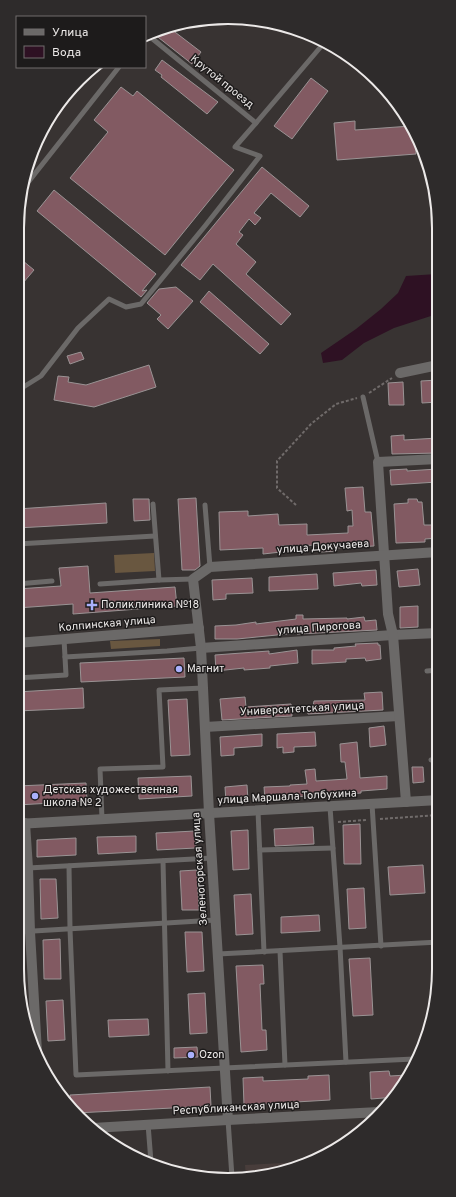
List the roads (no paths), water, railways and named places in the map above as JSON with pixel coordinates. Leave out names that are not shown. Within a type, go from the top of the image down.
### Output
[{"type":"street","points":[[400,373],[432,366]]},
{"type":"street","points":[[406,802],[393,634],[388,614],[378,462],[432,459]]},
{"type":"street","name":"улица Докучаева","points":[[210,567],[432,552]]},
{"type":"street","points":[[194,579],[210,567]]},
{"type":"street","name":"Зеленогорская улица","points":[[194,579],[204,688],[209,813],[228,1120]]},
{"type":"street","name":"Колпинская улица","points":[[24,642],[199,628]]},
{"type":"street","name":"улица Пирогова","points":[[201,648],[393,634],[432,633]]},
{"type":"street","name":"Университетская улица","points":[[205,727],[399,716]]},
{"type":"street","name":"улица Маршала Толбухина","points":[[24,823],[432,800]]},
{"type":"street","points":[[24,842],[28,868],[36,1038]]},
{"type":"street","name":"Республиканская улица","points":[[100,1128],[373,1112]]},
{"type":"lane","name":"Крутой проезд","points":[[153,39],[256,123],[321,47]]},
{"type":"lane","points":[[30,180],[118,68]]},
{"type":"lane","points":[[24,387],[41,376],[78,328],[109,299],[126,308],[141,304],[260,156],[235,147],[256,123]]},
{"type":"lane","points":[[363,397],[378,462]]},
{"type":"lane","points":[[153,504],[159,580]]},
{"type":"lane","points":[[205,505],[210,567]]},
{"type":"lane","points":[[24,544],[155,536]]},
{"type":"lane","points":[[100,584],[194,579]]},
{"type":"lane","points":[[24,583],[52,581]]},
{"type":"lane","points":[[24,678],[66,675],[64,639]]},
{"type":"lane","points":[[65,657],[201,648]]},
{"type":"lane","points":[[427,671],[432,671]]},
{"type":"lane","points":[[102,819],[100,769],[163,766],[159,690],[204,688]]},
{"type":"lane","points":[[372,804],[381,946]]},
{"type":"lane","points":[[330,807],[340,947],[346,1062]]},
{"type":"lane","points":[[258,810],[264,952]]},
{"type":"lane","points":[[260,850],[333,848]]},
{"type":"lane","points":[[28,868],[212,858]]},
{"type":"lane","points":[[163,861],[168,1071]]},
{"type":"lane","points":[[69,866],[76,1075],[411,1059]]},
{"type":"lane","points":[[24,932],[216,920]]},
{"type":"lane","points":[[218,954],[432,942]]},
{"type":"lane","points":[[280,951],[285,1065]]},
{"type":"lane","name":"Зеленогорская улица","points":[[228,1120],[232,1173]]},
{"type":"lane","points":[[148,1124],[151,1157]]},
{"type":"water","points":[[432,274],[432,316],[394,328],[364,343],[342,360],[323,363],[321,353],[356,329],[381,309],[398,293],[406,276]]},
{"type":"place","name":"Поликлиника №18","points":[[92,605]]},
{"type":"place","name":"Магнит","points":[[179,669]]},
{"type":"place","name":"Детская художественная школа № 2","points":[[35,796]]},
{"type":"place","name":"Ozon","points":[[191,1055]]}]
